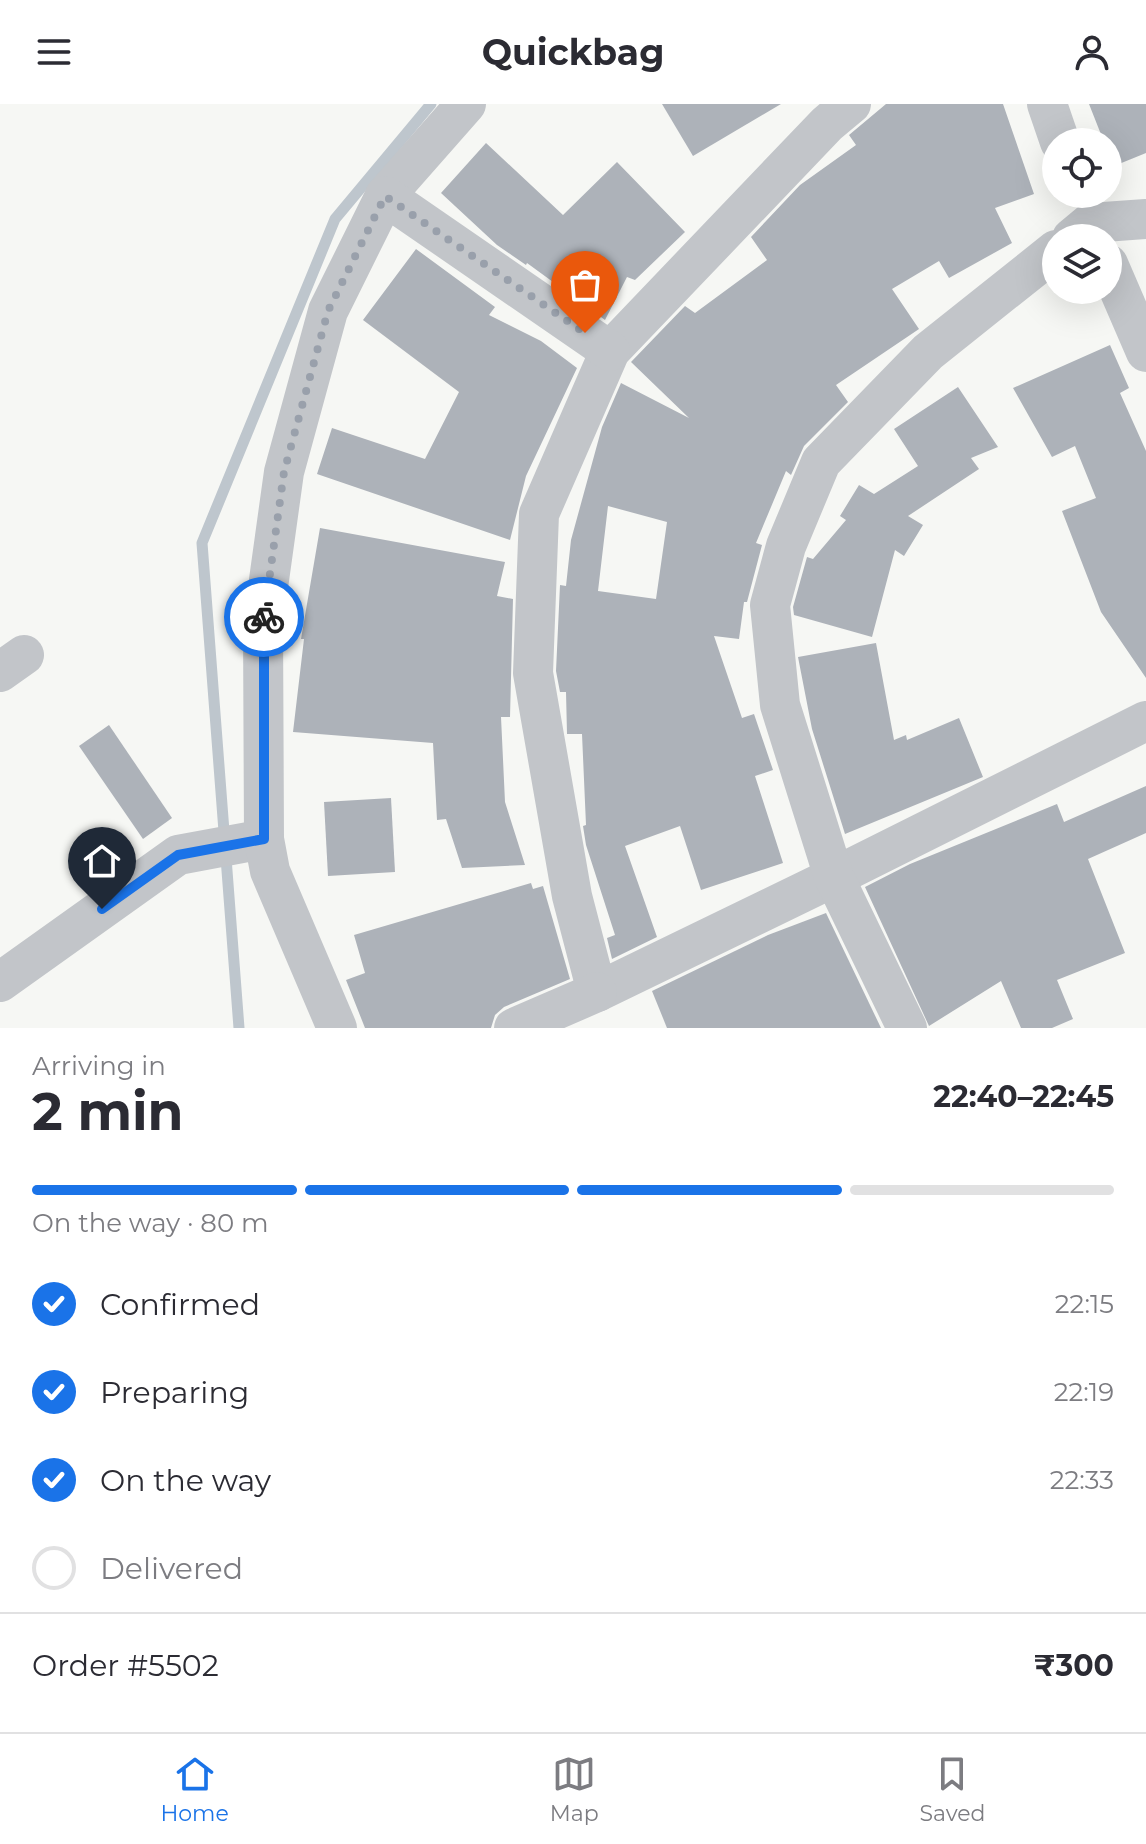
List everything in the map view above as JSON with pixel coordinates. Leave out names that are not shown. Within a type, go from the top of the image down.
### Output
[{"type":"street","points":[[337,1028],[270,871],[264,839],[263,623],[284,472],[328,311],[385,196],[466,104]]},
{"type":"street","points":[[597,992],[572,896],[533,673],[539,514],[610,351],[827,124],[851,104]]},
{"type":"street","points":[[1047,104],[1055,128]]},
{"type":"street","points":[[385,196],[610,351]]},
{"type":"street","points":[[1084,223],[1146,219]]},
{"type":"street","points":[[907,1028],[834,877],[780,705],[770,605],[786,546],[821,462],[928,352],[1042,261]]},
{"type":"street","points":[[1122,296],[1146,352]]},
{"type":"street","points":[[514,1028],[597,992],[834,877],[1146,721]]},
{"type":"street","points":[[0,982],[178,855],[264,839]]},
{"type":"building","points":[[662,104],[781,104],[693,156]]},
{"type":"building","points":[[886,104],[1003,104],[1034,194],[995,208],[1012,243],[949,278],[939,261],[892,289],[919,329],[836,385],[848,402],[804,446],[791,475],[786,471],[756,543],[762,545],[747,602],[744,602],[739,639],[714,636],[742,718],[754,714],[773,770],[755,776],[783,863],[701,890],[680,826],[625,846],[657,937],[612,959],[607,938],[615,935],[586,845],[583,826],[586,825],[582,734],[567,734],[566,692],[560,692],[556,671],[560,585],[566,586],[571,540],[602,427],[621,383],[689,418],[631,362],[685,306],[695,313],[767,260],[751,237],[800,185],[856,145],[849,135]],"holes":[[[608,506],[667,522],[656,599],[598,591]]]},
{"type":"building","points":[[1089,104],[1146,104],[1146,153],[1122,163],[1122,128],[1098,128]]},
{"type":"building","points":[[486,143],[563,215],[617,162],[685,232],[635,280],[627,277],[605,320],[497,245],[441,193]]},
{"type":"building","points":[[416,249],[495,307],[489,315],[541,341],[577,368],[526,476],[510,540],[317,474],[332,428],[425,459],[459,392],[363,320]]},
{"type":"building","points":[[1110,345],[1129,388],[1120,393],[1146,451],[1146,678],[1101,612],[1062,511],[1096,498],[1075,446],[1052,457],[1013,388]]},
{"type":"building","points":[[958,387],[998,447],[971,458],[979,469],[908,516],[923,525],[904,556],[895,550],[872,637],[794,615],[793,607],[807,557],[813,559],[846,520],[840,516],[859,485],[874,494],[918,466],[894,429]]},
{"type":"building","points":[[320,528],[505,562],[497,596],[513,599],[510,717],[501,717],[505,802],[525,865],[462,868],[446,819],[437,820],[433,743],[293,732],[304,639],[301,639]]},
{"type":"building","points":[[876,643],[894,740],[906,735],[907,740],[959,718],[983,777],[845,834],[812,729],[798,657]]},
{"type":"building","points":[[109,725],[172,818],[143,839],[79,746]]},
{"type":"building","points":[[1146,786],[1146,833],[1088,859],[1125,953],[1057,980],[1073,1019],[1052,1028],[1021,1028],[1001,981],[929,1026],[865,887],[910,864],[1057,804],[1064,822]]},
{"type":"building","points":[[391,798],[395,872],[328,876],[324,802]]},
{"type":"building","points":[[531,883],[533,889],[543,886],[570,979],[504,1007],[495,1015],[491,1028],[365,1028],[346,980],[365,973],[354,935]]},
{"type":"building","points":[[826,913],[881,1028],[667,1028],[652,991],[768,935]]},
{"type":"waterway","points":[[239,1028],[202,543],[335,219],[431,104]]},
{"type":"way so far","points":[[264,617],[284,472],[328,311],[385,196],[585,333]]},
{"type":"route","points":[[102,909],[178,855],[264,839],[264,617]]}]
